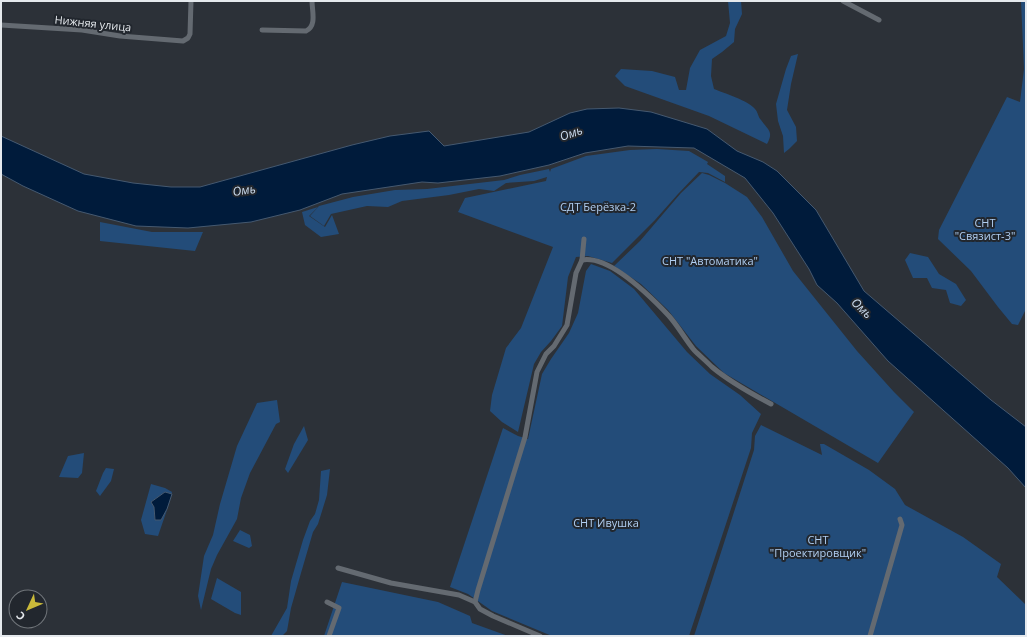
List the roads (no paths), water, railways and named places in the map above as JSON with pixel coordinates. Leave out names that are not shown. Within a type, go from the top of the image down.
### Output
[{"type":"street","name":"Нижняя улица","points":[[1,25],[82,30],[120,36],[183,41],[188,38],[190,34],[190,1]]},
{"type":"street","points":[[262,30],[306,31],[310,29],[313,23],[312,1]]},
{"type":"street","points":[[843,1],[880,20]]},
{"type":"street","points":[[540,636],[498,619],[480,609],[476,602],[478,590],[524,437],[537,372],[546,354],[554,346],[567,325],[576,273],[582,260],[584,239]]},
{"type":"street","points":[[582,260],[590,259],[612,267],[642,289],[670,317],[694,350],[725,378],[771,404]]},
{"type":"street","points":[[870,636],[902,525],[900,519]]},
{"type":"street","points":[[338,568],[397,584],[459,596],[476,602]]},
{"type":"street","points":[[327,602],[339,608],[329,636]]},
{"type":"water","name":"Омь","points":[[619,108],[651,112],[707,129],[737,151],[763,162],[777,171],[816,210],[864,291],[991,400],[1026,427],[1026,488],[1008,468],[888,361],[837,303],[817,285],[809,269],[773,213],[745,178],[694,148],[628,146],[585,153],[549,165],[500,176],[438,183],[422,182],[342,194],[300,210],[251,222],[188,228],[136,226],[78,211],[23,186],[1,174],[1,136],[84,174],[133,183],[171,187],[200,187],[390,136],[429,131],[444,146],[529,132],[570,113],[587,109]]},
{"type":"water","points":[[165,492],[172,494],[167,509],[161,520],[155,520],[154,507],[151,502]]},
{"type":"park label","name":"СДТ Берёзка-2","points":[[598,206]]},
{"type":"park label","name":"СНТ \"Связист-3\"","points":[[985,228]]},
{"type":"park label","name":"СНТ \"Автоматика\"","points":[[710,260]]},
{"type":"park label","name":"СНТ Ивушка","points":[[606,522]]},
{"type":"park label","name":"СНТ \"Проектировщик\"","points":[[818,545]]}]
